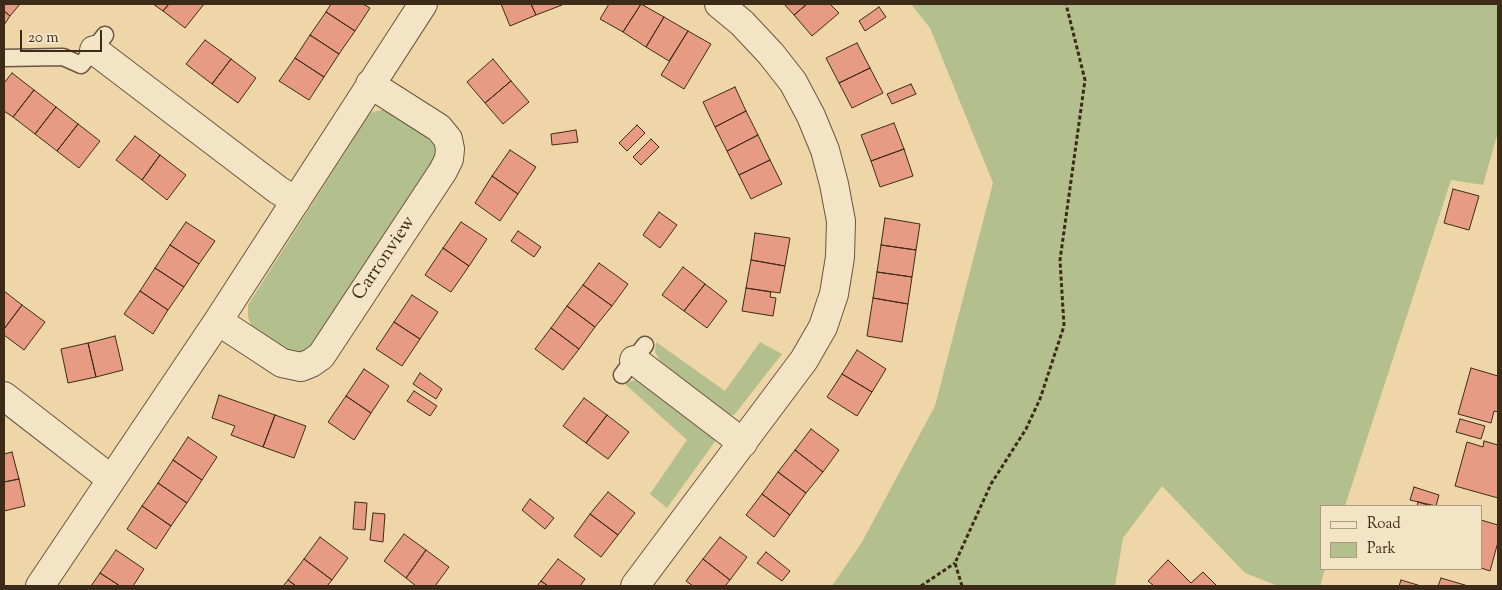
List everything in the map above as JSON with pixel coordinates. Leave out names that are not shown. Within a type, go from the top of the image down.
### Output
[{"type":"street","points":[[40,586],[218,321],[423,4]]},
{"type":"street","points":[[635,586],[804,360],[823,327],[834,294],[840,257],[840,221],[834,184],[825,150],[811,116],[794,82],[765,47],[719,4]]},
{"type":"street","points":[[100,42],[278,190],[296,201]]},
{"type":"street","name":"Carronview","points":[[218,321],[282,363],[301,367],[311,363],[320,356],[443,171],[449,159],[450,149],[448,139],[439,128],[370,84]]},
{"type":"street","points":[[634,360],[743,443]]},
{"type":"street","points":[[4,396],[111,479]]},
{"type":"lane","points":[[4,58],[63,57],[81,65],[100,42]]},
{"type":"path","points":[[921,586],[955,562],[991,484],[1033,414],[1054,361],[1064,326],[1060,260],[1085,80],[1066,4]]},
{"type":"path","points":[[955,562],[962,586]]},
{"type":"green space","points":[[911,4],[1498,4],[1498,132],[1483,185],[1451,180],[1345,505],[1320,505],[1320,570],[1325,570],[1320,586],[1278,586],[1245,573],[1162,486],[1123,538],[1115,586],[832,586],[862,542],[935,406],[993,183],[930,28]]},
{"type":"green space","points":[[387,109],[425,136],[433,144],[437,154],[435,162],[306,354],[290,353],[253,329],[248,317],[248,305],[367,118],[372,112]]},
{"type":"green space","points":[[656,342],[725,391],[760,342],[782,354],[734,415],[725,414],[660,361],[655,352]]},
{"type":"green space","points":[[634,380],[645,383],[713,432],[716,440],[667,508],[650,494],[687,440],[625,384]]},
{"type":"building","points":[[4,4],[20,4],[10,16],[4,11]]},
{"type":"building","points":[[153,4],[169,4],[163,11]]},
{"type":"building","points":[[169,4],[204,4],[185,28],[163,11]]},
{"type":"building","points":[[331,4],[363,4],[370,8],[355,31],[326,12]]},
{"type":"building","points":[[501,4],[531,4],[536,15],[510,26]]},
{"type":"building","points":[[531,4],[561,4],[562,5],[536,15]]},
{"type":"building","points":[[609,4],[641,4],[623,32],[600,19]]},
{"type":"building","points":[[641,4],[664,17],[646,47],[623,32]]},
{"type":"building","points":[[784,4],[807,4],[794,15]]},
{"type":"building","points":[[807,4],[830,4],[839,13],[812,36],[794,15]]},
{"type":"building","points":[[879,7],[886,17],[865,31],[859,21]]},
{"type":"building","points":[[4,11],[10,16],[4,25]]},
{"type":"building","points":[[326,12],[355,31],[339,54],[310,35]]},
{"type":"building","points":[[664,17],[688,31],[669,61],[646,47]]},
{"type":"building","points":[[688,31],[711,44],[684,89],[661,75]]},
{"type":"building","points":[[310,35],[339,54],[324,77],[295,58]]},
{"type":"building","points":[[205,40],[231,59],[212,84],[186,64]]},
{"type":"building","points":[[857,43],[870,68],[839,83],[826,58]]},
{"type":"building","points":[[295,58],[324,77],[309,100],[279,81]]},
{"type":"building","points":[[231,59],[256,78],[238,103],[212,84]]},
{"type":"building","points":[[493,59],[511,81],[485,103],[467,82]]},
{"type":"building","points":[[870,68],[883,93],[852,108],[839,83]]},
{"type":"building","points":[[12,73],[34,90],[13,117],[4,111],[4,83]]},
{"type":"building","points":[[511,81],[529,102],[503,124],[485,103]]},
{"type":"building","points":[[911,84],[916,94],[892,104],[887,94]]},
{"type":"building","points":[[735,87],[746,111],[715,127],[703,102]]},
{"type":"building","points":[[34,90],[56,107],[35,134],[13,117]]},
{"type":"building","points":[[56,107],[78,124],[57,151],[35,134]]},
{"type":"building","points":[[746,111],[758,135],[727,151],[715,127]]},
{"type":"building","points":[[894,123],[904,149],[871,161],[861,135]]},
{"type":"building","points":[[78,124],[100,141],[79,168],[57,151]]},
{"type":"building","points":[[637,125],[645,133],[627,151],[619,143]]},
{"type":"building","points":[[576,130],[578,142],[552,145],[551,134]]},
{"type":"building","points":[[758,135],[770,160],[739,175],[727,151]]},
{"type":"building","points":[[135,136],[160,155],[142,180],[116,160]]},
{"type":"building","points":[[651,139],[659,147],[641,165],[633,157]]},
{"type":"building","points":[[904,149],[913,176],[880,187],[871,161]]},
{"type":"building","points":[[510,150],[536,167],[518,194],[492,176]]},
{"type":"building","points":[[160,155],[186,175],[167,200],[142,180]]},
{"type":"building","points":[[770,160],[782,184],[751,199],[739,175]]},
{"type":"building","points":[[492,176],[518,194],[500,221],[475,203]]},
{"type":"building","points":[[1453,189],[1479,196],[1469,230],[1444,223]]},
{"type":"building","points":[[659,212],[677,225],[660,248],[643,235]]},
{"type":"building","points":[[885,218],[920,224],[916,250],[881,245]]},
{"type":"building","points":[[186,222],[215,241],[199,264],[170,245]]},
{"type":"building","points":[[461,222],[487,239],[469,266],[443,248]]},
{"type":"building","points":[[518,231],[541,247],[534,257],[511,241]]},
{"type":"building","points":[[755,233],[790,238],[785,266],[751,260]]},
{"type":"building","points":[[170,245],[199,264],[184,287],[155,268]]},
{"type":"building","points":[[881,245],[916,250],[912,277],[877,272]]},
{"type":"building","points":[[443,248],[469,266],[451,292],[425,275]]},
{"type":"building","points":[[751,260],[785,266],[780,293],[746,288]]},
{"type":"building","points":[[599,263],[628,284],[612,306],[583,285]]},
{"type":"building","points":[[683,267],[705,284],[684,311],[662,295]]},
{"type":"building","points":[[155,268],[184,287],[168,310],[140,291]]},
{"type":"building","points":[[877,272],[912,277],[908,304],[873,298]]},
{"type":"building","points":[[705,284],[727,301],[707,328],[684,311]]},
{"type":"building","points":[[583,285],[612,306],[595,327],[567,306]]},
{"type":"building","points":[[746,288],[771,292],[770,297],[776,298],[773,316],[742,311]]},
{"type":"building","points":[[4,291],[22,305],[4,329]]},
{"type":"building","points":[[140,291],[168,310],[153,334],[124,314]]},
{"type":"building","points":[[412,295],[438,312],[420,339],[394,322]]},
{"type":"building","points":[[873,298],[908,304],[902,342],[867,336]]},
{"type":"building","points":[[22,305],[45,322],[24,350],[4,335],[4,329]]},
{"type":"building","points":[[567,306],[595,327],[579,349],[551,328]]},
{"type":"building","points":[[394,322],[420,339],[402,366],[376,349]]},
{"type":"building","points":[[551,328],[579,349],[563,370],[535,349]]},
{"type":"building","points":[[115,336],[123,370],[96,377],[88,343]]},
{"type":"building","points":[[88,343],[96,377],[68,383],[61,349]]},
{"type":"building","points":[[857,350],[886,369],[872,392],[842,374]]},
{"type":"building","points":[[1471,368],[1498,376],[1498,412],[1494,411],[1491,423],[1458,414]]},
{"type":"building","points":[[364,369],[389,386],[371,413],[346,396]]},
{"type":"building","points":[[420,373],[442,389],[436,399],[413,384]]},
{"type":"building","points":[[842,374],[872,392],[857,416],[827,397]]},
{"type":"building","points":[[414,391],[437,406],[430,416],[407,401]]},
{"type":"building","points":[[219,395],[275,415],[263,447],[231,435],[235,426],[212,418]]},
{"type":"building","points":[[346,396],[371,413],[354,440],[328,422]]},
{"type":"building","points":[[584,398],[607,415],[586,443],[563,426]]},
{"type":"building","points":[[275,415],[306,426],[294,458],[263,447]]},
{"type":"building","points":[[607,415],[629,432],[608,459],[586,443]]},
{"type":"building","points":[[1460,419],[1485,426],[1481,439],[1456,432]]},
{"type":"building","points":[[811,429],[839,450],[823,472],[795,450]]},
{"type":"building","points":[[188,437],[217,457],[202,480],[173,460]]},
{"type":"building","points":[[1484,441],[1498,445],[1498,498],[1455,486],[1467,442],[1483,447]]},
{"type":"building","points":[[795,450],[823,472],[806,493],[778,472]]},
{"type":"building","points":[[12,452],[19,479],[4,482],[4,454]]},
{"type":"building","points":[[173,460],[202,480],[187,503],[158,483]]},
{"type":"building","points":[[778,472],[806,493],[790,515],[762,494]]},
{"type":"building","points":[[19,479],[25,506],[4,511],[4,482]]},
{"type":"building","points":[[158,483],[187,503],[171,526],[142,506]]},
{"type":"building","points":[[1414,487],[1439,495],[1436,505],[1410,500]]},
{"type":"building","points":[[608,492],[635,513],[618,535],[590,514]]},
{"type":"building","points":[[762,494],[790,515],[774,537],[746,515]]},
{"type":"building","points":[[530,499],[554,518],[545,529],[522,510]]},
{"type":"building","points":[[355,502],[367,503],[365,530],[353,529]]},
{"type":"building","points":[[1418,502],[1428,505],[1417,505]]},
{"type":"building","points":[[142,506],[171,526],[156,549],[127,529]]},
{"type":"building","points":[[373,513],[385,514],[383,542],[370,540]]},
{"type":"building","points":[[590,514],[618,535],[601,557],[574,536]]},
{"type":"building","points":[[1482,520],[1498,525],[1498,542],[1490,571],[1482,568]]},
{"type":"building","points":[[404,534],[426,550],[406,578],[384,561]]},
{"type":"building","points":[[320,537],[348,558],[332,580],[304,559]]},
{"type":"building","points":[[720,537],[747,557],[730,580],[703,559]]},
{"type":"building","points":[[116,550],[144,569],[133,586],[120,586],[100,573]]},
{"type":"building","points":[[426,550],[449,567],[435,586],[416,586],[406,578]]},
{"type":"building","points":[[766,552],[790,571],[782,581],[757,563]]},
{"type":"building","points":[[304,559],[332,580],[327,586],[296,586],[288,580]]},
{"type":"building","points":[[558,559],[585,579],[580,586],[548,586],[541,581]]},
{"type":"building","points":[[703,559],[730,580],[725,586],[693,586],[686,581]]},
{"type":"building","points":[[1168,560],[1191,583],[1203,572],[1217,586],[1154,586],[1148,581]]},
{"type":"building","points":[[100,573],[120,586],[91,586]]},
{"type":"building","points":[[1441,578],[1468,586],[1438,586]]},
{"type":"building","points":[[288,580],[296,586],[283,586]]},
{"type":"building","points":[[1401,580],[1421,586],[1399,586]]},
{"type":"building","points":[[541,581],[548,586],[537,586]]}]
